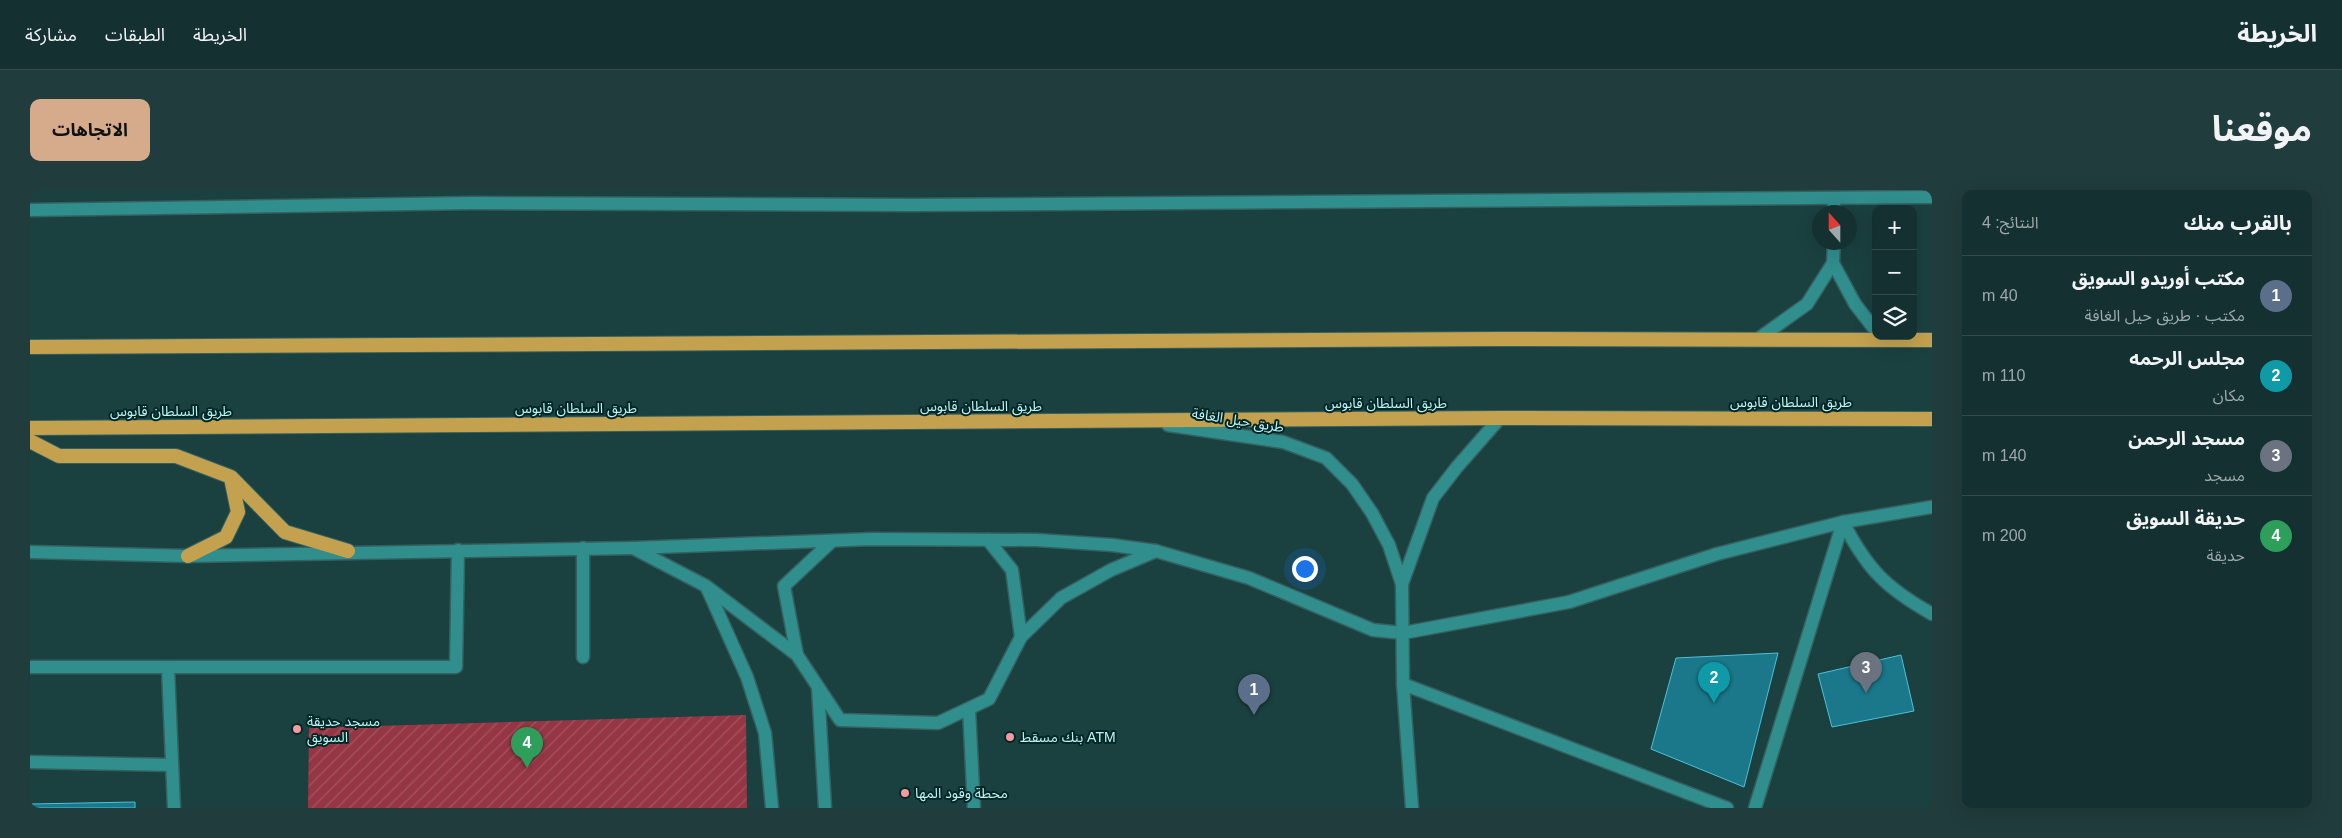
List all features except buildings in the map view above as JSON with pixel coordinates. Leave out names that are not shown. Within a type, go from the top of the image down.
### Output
[{"type":"highway","points":[[30,347],[1758,339],[1872,336]]},
{"type":"highway","points":[[1917,339],[1932,340]]},
{"type":"highway","name":"طريق السلطان قابوس","points":[[30,428],[1500,418],[1932,419]]},
{"type":"highway","points":[[30,441],[59,456],[176,456],[231,477],[285,532],[348,551]]},
{"type":"highway","points":[[188,556],[226,537],[238,512],[231,477]]},
{"type":"street","points":[[30,210],[471,203],[885,206],[1291,201],[1932,197]]},
{"type":"street","points":[[1834,199],[1834,205]]},
{"type":"street","points":[[1758,339],[1807,304],[1833,263],[1834,250]]},
{"type":"street","points":[[1833,263],[1855,304],[1872,327]]},
{"type":"street","name":"طريق حيل الغافة","points":[[1402,584],[1433,498],[1457,467],[1500,418]]},
{"type":"street","name":"طريق حيل الغافة","points":[[1143,421],[1283,442],[1326,458],[1352,484],[1372,513],[1389,545],[1402,584],[1403,684],[1412,808]]},
{"type":"street","points":[[30,552],[188,556],[348,551],[633,548],[832,541],[1037,540],[1112,544],[1156,551],[1249,578],[1373,630],[1403,633],[1569,602],[1717,554],[1843,522],[1932,507]]},
{"type":"street","points":[[1843,522],[1858,552],[1879,578],[1905,598],[1932,614]]},
{"type":"street","points":[[1755,808],[1843,522]]},
{"type":"street","points":[[988,540],[1012,570],[1021,637]]},
{"type":"street","points":[[797,655],[784,586],[832,541]]},
{"type":"street","points":[[583,548],[583,657]]},
{"type":"street","points":[[633,548],[706,586],[797,655],[840,720],[938,723],[989,699],[1021,637],[1061,598],[1111,570],[1156,551]]},
{"type":"street","points":[[30,667],[456,668],[458,550]]},
{"type":"street","points":[[706,586],[747,677],[765,733],[772,808]]},
{"type":"street","points":[[168,668],[174,808]]},
{"type":"street","points":[[1403,684],[1727,808]]},
{"type":"street","points":[[818,687],[825,808]]},
{"type":"street","points":[[969,709],[974,808]]},
{"type":"street","points":[[30,762],[172,765]]},
{"type":"shaded area","points":[[746,715],[747,808],[308,808],[309,728]]},
{"type":"place","name":"مسجد الرحمن","points":[[1866,693]]},
{"type":"place","name":"مجلس الرحمه","points":[[1714,703]]},
{"type":"place","name":"مكتب أوريدو السويق","points":[[1254,715]]},
{"type":"place","name":"مسجد حديقة السويق","points":[[297,729]]},
{"type":"place","name":"بنك مسقط ATM","points":[[1010,737]]},
{"type":"place","name":"حديقة السويق","points":[[527,768]]},
{"type":"place","name":"محطة وقود المها","points":[[905,793]]}]
